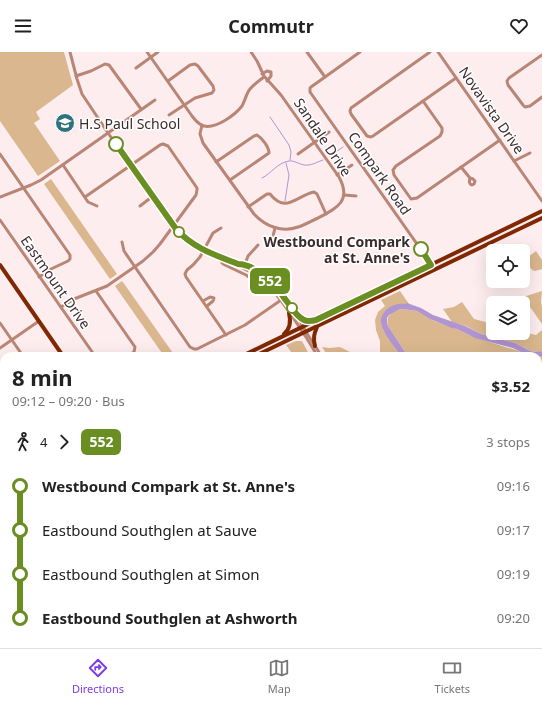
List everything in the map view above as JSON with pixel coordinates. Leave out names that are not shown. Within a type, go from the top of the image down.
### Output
[{"type":"main road","points":[[250,352],[542,211]]},
{"type":"main road","points":[[528,218],[528,224]]},
{"type":"main road","points":[[263,352],[542,218]]},
{"type":"main road","points":[[0,265],[60,352]]},
{"type":"main road","points":[[280,338],[287,332],[290,326],[291,322],[289,313]]},
{"type":"main road","points":[[296,314],[304,320],[316,320]]},
{"type":"main road","points":[[315,347],[314,333],[317,326]]},
{"type":"street","points":[[70,52],[82,94],[174,226],[186,239],[204,250],[254,270],[265,277],[274,285],[296,314],[304,332],[319,352]]},
{"type":"street","points":[[147,52],[184,105],[202,125],[208,126],[217,124],[234,114],[243,104],[250,89],[263,75]]},
{"type":"street","points":[[136,68],[158,52]]},
{"type":"street","name":"Sandale Drive","points":[[202,125],[200,131],[202,140],[216,162],[248,207],[257,218],[265,224],[275,228],[287,229],[298,227],[334,210],[339,205],[344,194],[343,187],[337,175],[281,94],[267,81],[251,52]]},
{"type":"street","points":[[307,52],[325,77],[360,52]]},
{"type":"street","points":[[430,52],[353,106],[351,113],[366,135],[370,137],[456,78]]},
{"type":"street","name":"Novavista Drive","points":[[438,52],[542,201]]},
{"type":"street","points":[[541,54],[509,78],[507,83],[525,107],[530,106],[542,97]]},
{"type":"street","points":[[76,76],[105,64],[109,65],[141,109]]},
{"type":"street","points":[[168,81],[192,64],[197,65],[213,86],[214,90],[206,96],[195,98],[170,115]]},
{"type":"street","name":"Sandale Drive","points":[[263,75],[267,71],[271,72],[271,76],[267,81]]},
{"type":"street","name":"Compark Road","points":[[325,77],[311,87],[310,89],[312,95],[434,270]]},
{"type":"street","points":[[0,197],[41,180],[155,100]]},
{"type":"street","points":[[422,101],[442,128],[442,132],[440,136],[396,166],[393,170],[394,175],[410,198],[417,198],[500,140]]},
{"type":"street","points":[[298,154],[329,132]]},
{"type":"street","points":[[216,162],[256,135],[261,138],[269,149],[269,153],[230,180]]},
{"type":"street","points":[[61,307],[72,300],[109,285],[153,252],[174,226],[198,190],[168,146],[162,144],[85,197]]},
{"type":"street","points":[[514,161],[530,153]]},
{"type":"street","points":[[0,154],[70,256],[68,261],[51,269],[40,277]]},
{"type":"street","points":[[63,165],[88,202],[97,206]]},
{"type":"street","points":[[337,175],[352,165]]},
{"type":"street","points":[[461,167],[470,178]]},
{"type":"street","points":[[248,207],[267,194],[270,194],[277,201],[284,203],[291,202],[314,192],[317,194],[326,214]]},
{"type":"street","points":[[344,194],[356,196]]},
{"type":"street","points":[[140,206],[153,196]]},
{"type":"street","name":"Eastmount Drive","points":[[0,220],[92,352]]},
{"type":"street","points":[[221,228],[213,233],[200,257],[185,274],[226,335]]},
{"type":"street","points":[[273,236],[275,228]]},
{"type":"street","points":[[122,242],[124,251],[134,267],[190,348],[197,349],[245,325],[284,298]]},
{"type":"street","points":[[244,267],[248,256],[258,245]]},
{"type":"street","points":[[221,257],[222,263],[225,265],[246,275],[260,285],[267,284]]},
{"type":"street","points":[[244,267],[267,284],[289,313],[302,327]]},
{"type":"street","name":"Eastmount Drive","points":[[96,291],[134,347],[134,352]]},
{"type":"street","points":[[204,302],[210,297],[214,298],[213,301],[207,306]]},
{"type":"street","points":[[0,348],[39,321]]},
{"type":"street","points":[[0,323],[20,352]]},
{"type":"street","points":[[315,347],[316,352]]},
{"type":"shaded area","points":[[0,52],[64,52],[73,85],[36,112],[40,119],[34,123],[60,161],[38,176],[0,121]]},
{"type":"shaded area","points":[[51,179],[117,274],[110,279],[44,184]]},
{"type":"shaded area","points":[[536,251],[542,260],[542,269],[535,271],[532,270],[530,267],[530,256]]},
{"type":"shaded area","points":[[122,281],[172,352],[161,352],[115,286]]},
{"type":"shaded area","points":[[400,291],[409,304],[402,304],[383,315],[381,323],[384,331],[398,352],[380,352],[380,341],[376,330],[375,320],[378,312],[385,306],[381,300]]},
{"type":"shaded area","points":[[542,291],[542,324],[530,307],[530,296],[526,296]]},
{"type":"shaded area","points":[[462,302],[474,319],[486,322],[486,335],[466,326],[452,322],[443,309],[454,307]]},
{"type":"shaded area","points":[[407,303],[421,308],[433,315],[486,335],[486,340],[504,340],[515,343],[530,351],[537,352],[521,352],[513,348],[475,338],[457,329],[430,319],[417,311],[402,309],[389,315],[387,318],[388,326],[405,352],[398,352],[384,332],[381,323],[384,312],[389,308]]},
{"type":"shaded area","points":[[402,309],[417,311],[434,321],[469,335],[522,352],[405,352],[388,326],[387,322],[390,314]]},
{"type":"shaded area","points":[[542,330],[542,351],[530,351],[515,343],[504,340],[530,340],[530,334],[536,335]]},
{"type":"shaded area","points":[[296,341],[302,341],[308,352],[291,352],[286,345]]},
{"type":"shaded area","points":[[322,347],[340,347],[350,352],[325,352]]},
{"type":"waterway","points":[[270,117],[289,145],[291,152],[290,160]]},
{"type":"waterway","points":[[330,156],[343,147]]},
{"type":"waterway","points":[[262,178],[285,162],[292,161],[307,165],[323,160]]},
{"type":"waterway","points":[[285,201],[289,175],[286,163]]},
{"type":"bus line","name":"552","points":[[116,144],[176,229],[186,239],[204,250],[238,264],[242,264],[265,277],[277,288],[296,314],[304,320],[316,320],[431,265],[421,249]]},
{"type":"place","name":"H.S Paul School","points":[[65,123]]},
{"type":"place","name":"Westbound Compark at St. Anne's","points":[[421,249]]}]
